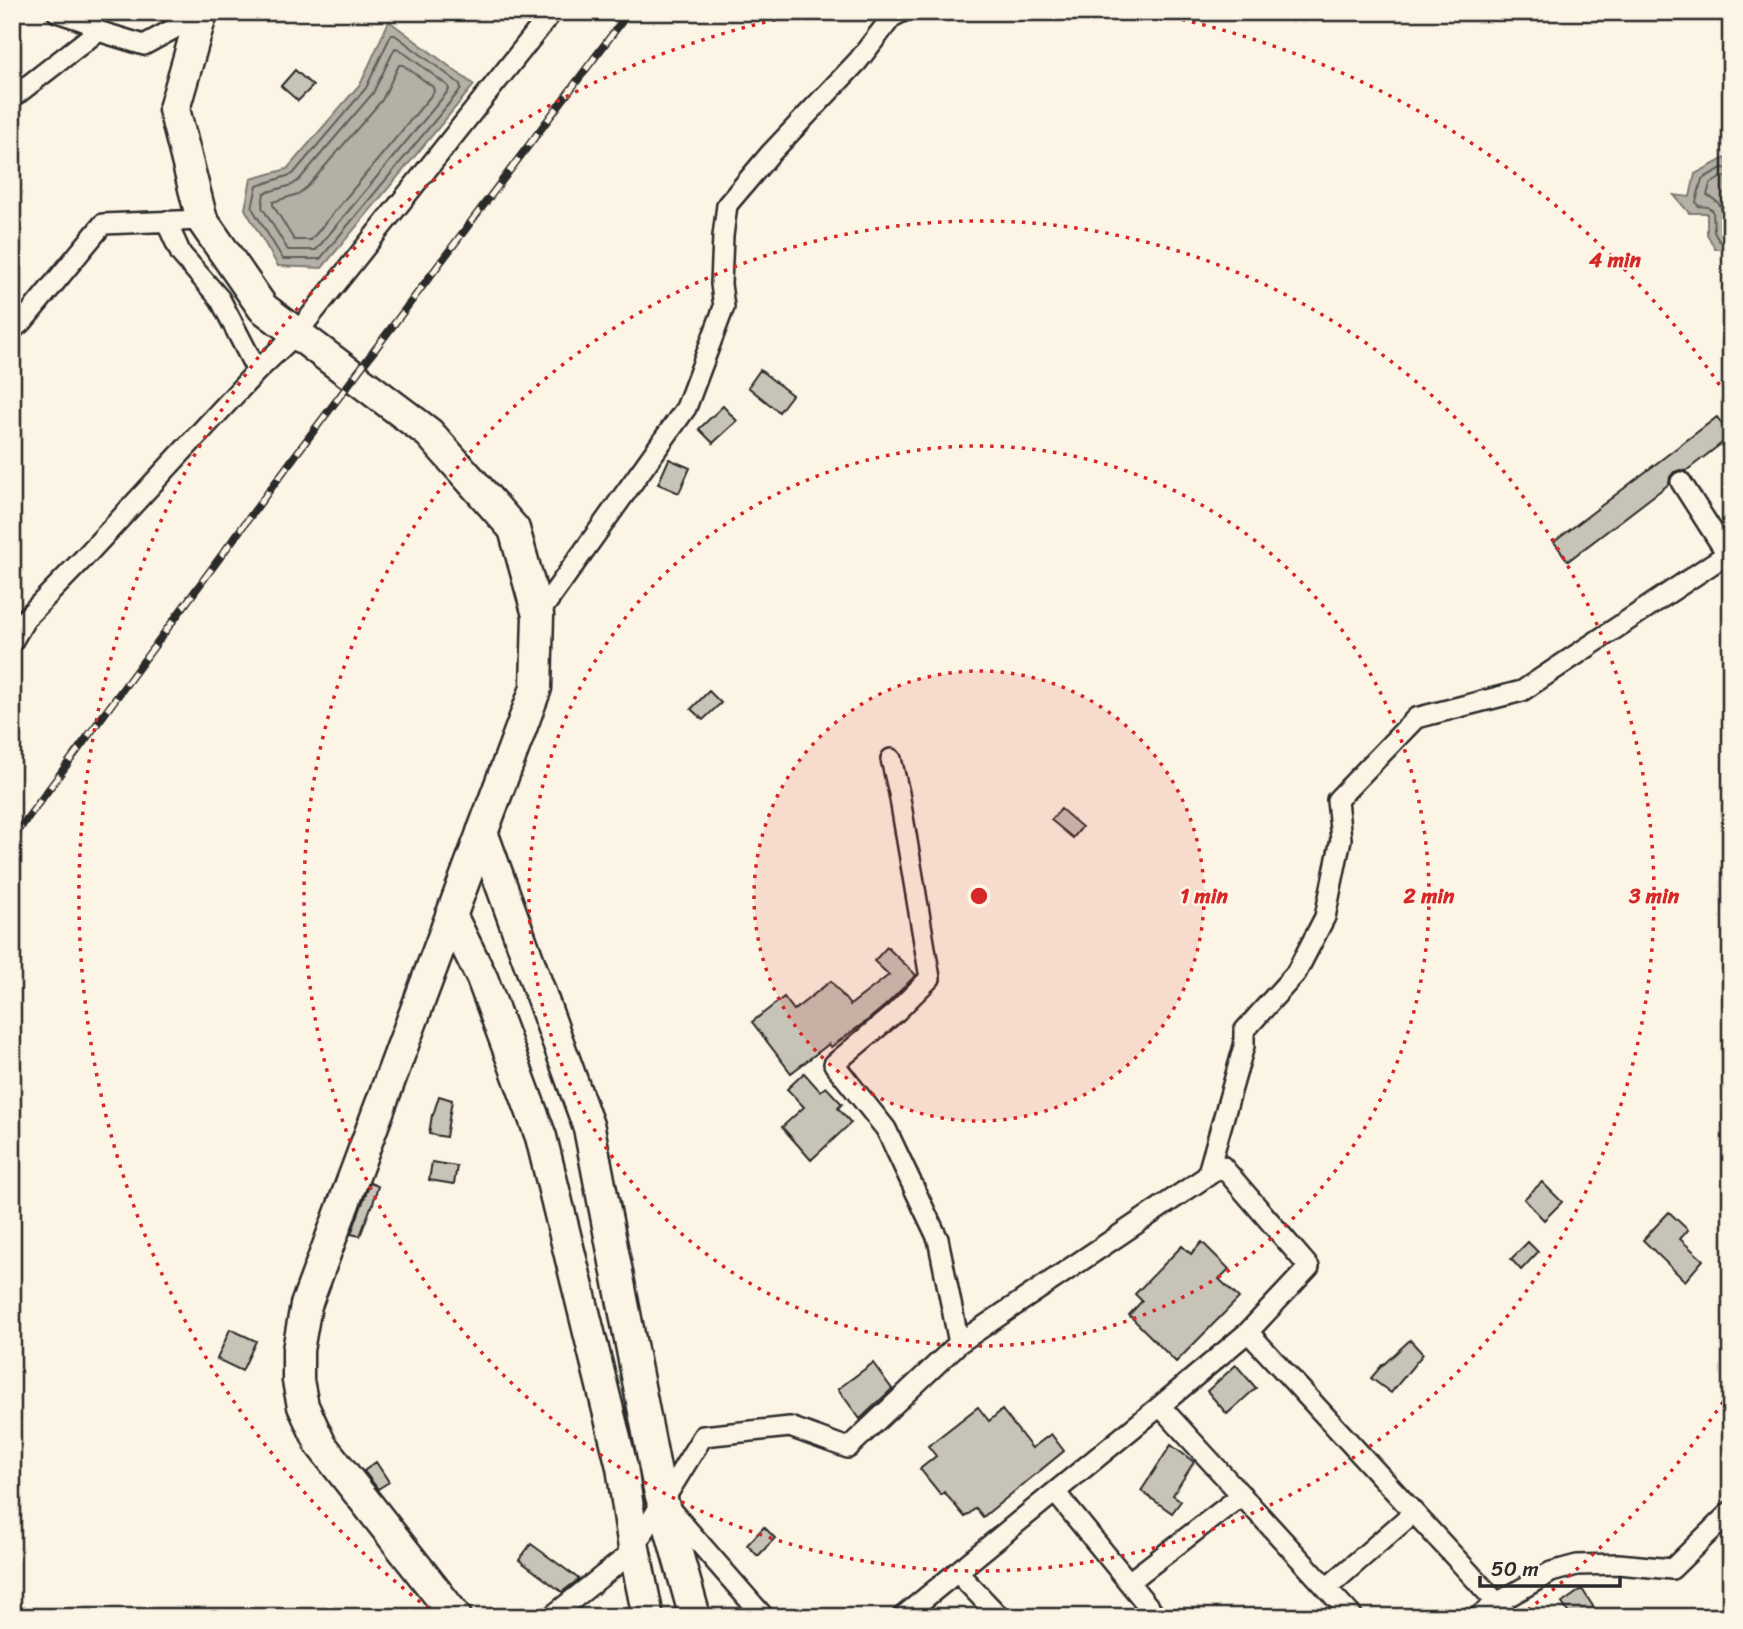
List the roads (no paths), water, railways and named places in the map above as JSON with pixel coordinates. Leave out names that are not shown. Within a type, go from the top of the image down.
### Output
[{"type":"main road","points":[[202,13],[174,109],[202,220],[264,308],[429,433],[514,529],[537,615],[536,688],[306,1305],[298,1350],[298,1381],[303,1406],[321,1444],[456,1617]]},
{"type":"main road","points":[[482,832],[589,1128],[663,1501],[695,1617]]},
{"type":"main road","points":[[451,915],[482,978],[541,1137],[622,1467],[648,1617]]},
{"type":"street","points":[[57,12],[84,21],[98,31],[144,45],[202,13]]},
{"type":"street","points":[[12,642],[26,618],[257,371],[297,333],[552,12]]},
{"type":"street","points":[[537,615],[685,408],[724,307],[721,284],[727,205],[770,154],[858,61],[891,17],[902,12]]},
{"type":"street","points":[[12,98],[98,31]]},
{"type":"street","points":[[12,330],[24,320],[103,224],[202,220]]},
{"type":"street","points":[[166,221],[181,254],[220,299],[257,371]]},
{"type":"street","points":[[1207,1176],[1244,1046],[1244,1031],[1296,973],[1325,917],[1341,839],[1337,800],[1416,718],[1522,691],[1727,554],[1681,482]]},
{"type":"street","points":[[891,759],[900,793],[930,978],[895,1013],[834,1064],[886,1129],[938,1240],[959,1343]]},
{"type":"street","points":[[551,1617],[631,1553],[703,1436],[790,1427],[848,1448],[959,1343],[1222,1166],[1309,1267],[1248,1332],[902,1617]]},
{"type":"street","points":[[1248,1332],[1504,1610]]},
{"type":"street","points":[[1160,1405],[1353,1617]]},
{"type":"street","points":[[1055,1492],[1157,1617]]},
{"type":"street","points":[[1129,1582],[1242,1495]]},
{"type":"street","points":[[663,1501],[764,1617]]},
{"type":"street","points":[[1478,1617],[1504,1610],[1550,1572],[1577,1565],[1618,1564],[1672,1569],[1731,1511]]},
{"type":"street","points":[[1327,1588],[1413,1513]]},
{"type":"street","points":[[957,1572],[1000,1617]]},
{"type":"water","points":[[389,21],[474,85],[322,268],[278,266],[245,209],[251,179],[287,169],[361,83]]},
{"type":"water","points":[[1725,158],[1731,166],[1731,252],[1729,249],[1715,249],[1707,234],[1707,213],[1689,213],[1674,195],[1690,197],[1695,174]]},
{"type":"railway","points":[[12,839],[300,449],[629,12]]}]
